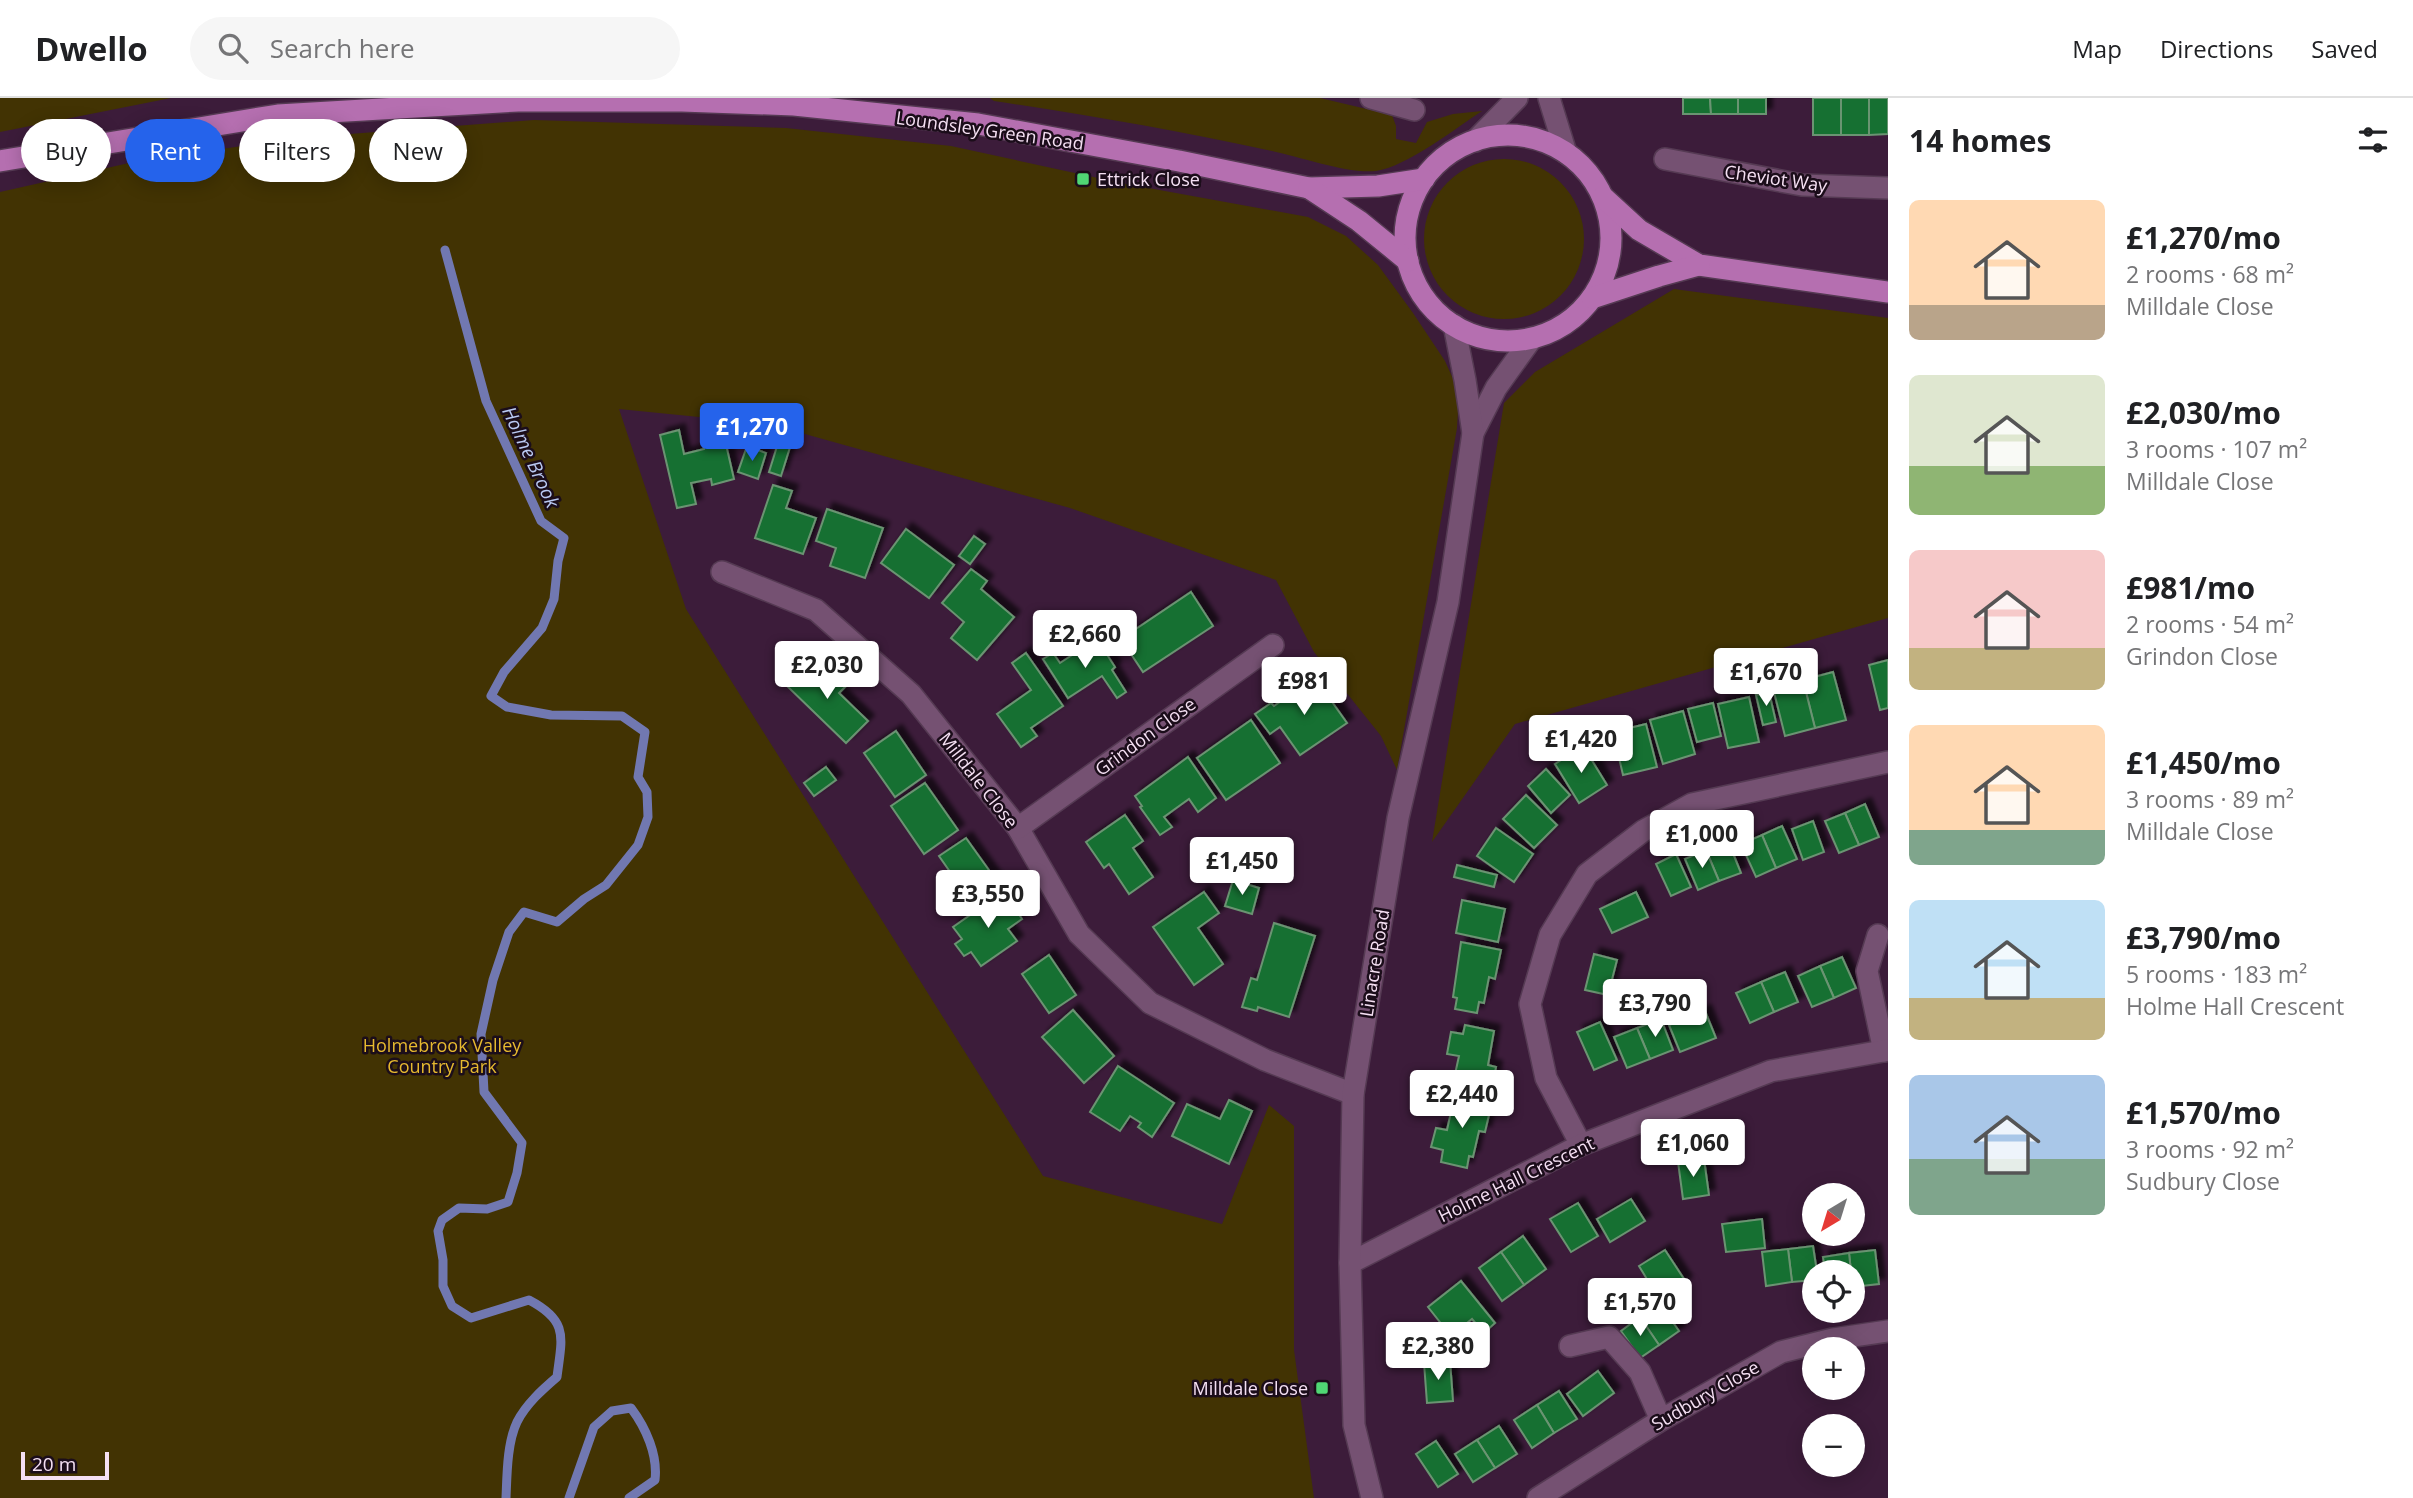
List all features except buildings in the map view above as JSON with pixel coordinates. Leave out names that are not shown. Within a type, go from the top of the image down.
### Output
[{"type":"main road","name":"Loundsley Green Road","points":[[0,161],[278,115],[518,101],[682,100],[794,105],[978,124],[1309,188],[1378,186],[1424,179]]},
{"type":"main road","points":[[1513,135],[1549,144],[1566,153],[1592,179],[1602,195],[1609,215],[1609,258],[1603,279],[1592,298],[1566,324],[1532,338],[1500,341],[1468,333],[1454,326],[1424,298],[1408,261],[1405,240],[1407,218],[1424,179],[1447,156],[1475,141],[1513,135]]},
{"type":"main road","name":"Loundsley Green Road","points":[[1309,188],[1359,221],[1408,261]]},
{"type":"main road","points":[[1602,195],[1639,230],[1699,265],[1888,292]]},
{"type":"main road","points":[[1592,298],[1699,265]]},
{"type":"street","points":[[1371,98],[1414,110]]},
{"type":"street","points":[[1475,141],[1517,98]]},
{"type":"street","points":[[1549,98],[1566,153]]},
{"type":"street","name":"Cheviot Way","points":[[1665,159],[1802,185],[1888,188]]},
{"type":"street","name":"Linacre Road","points":[[1372,1498],[1354,1425],[1350,1263],[1353,1094],[1398,818],[1447,602],[1473,433],[1454,326]]},
{"type":"street","name":"Linacre Road","points":[[1473,433],[1496,388],[1532,338]]},
{"type":"street","name":"Milldale Close","points":[[722,572],[816,610],[911,694],[1018,828],[1079,934],[1150,1003],[1265,1060],[1353,1094]]},
{"type":"street","name":"Grindon Close","points":[[1018,828],[1273,645]]},
{"type":"street","points":[[1581,1145],[1546,1078],[1530,1004],[1550,935],[1587,874],[1643,831],[1692,804],[1888,762]]},
{"type":"street","points":[[1878,935],[1867,971],[1886,1051]]},
{"type":"street","name":"Holme Hall Crescent","points":[[1350,1263],[1581,1145],[1771,1071],[1886,1051]]},
{"type":"street","name":"Sudbury Close","points":[[1538,1498],[1661,1420],[1781,1352],[1833,1339],[1888,1331]]},
{"type":"street","points":[[1570,1346],[1609,1337],[1640,1372],[1661,1420]]},
{"type":"green space","points":[[0,98],[171,98],[65,119],[21,119],[21,128],[0,132]]},
{"type":"green space","points":[[990,98],[1320,98],[1392,115],[1396,126],[1396,139],[1416,143],[1427,122],[1453,114],[1482,111],[1402,162],[1376,171],[1364,171],[1338,168],[1203,137],[994,101]]},
{"type":"green space","name":"Holmebrook Valley Country Park","points":[[534,120],[786,128],[951,146],[1121,183],[1308,217],[1346,236],[1378,265],[1445,361],[1459,392],[1457,428],[1397,770],[1381,736],[1314,652],[1276,580],[1070,508],[769,424],[619,409],[686,609],[1043,1176],[1222,1224],[1269,1105],[1294,1126],[1294,1350],[1314,1498],[0,1498],[0,192],[45,182],[111,182],[111,167],[125,164],[125,182],[225,182],[225,148],[239,146],[239,182],[355,182],[355,134],[369,133],[369,182],[467,182],[467,125]]},
{"type":"green space","points":[[1504,159],[1535,165],[1560,183],[1578,208],[1584,239],[1578,270],[1560,295],[1535,313],[1504,319],[1473,313],[1448,295],[1430,270],[1424,239],[1430,208],[1448,183],[1473,165]]},
{"type":"green space","points":[[1674,289],[1888,318],[1888,618],[1515,724],[1432,842],[1504,403],[1535,372]]},
{"type":"waterway","name":"Holme Brook","points":[[445,250],[486,401],[541,521],[564,538],[558,561],[554,599],[542,628],[504,672],[491,696],[507,707],[551,715],[622,716],[645,732],[638,777],[647,792],[648,817],[638,845],[606,885],[557,922],[524,912],[509,932],[493,980],[481,1034],[484,1092],[522,1143],[508,1202],[487,1209],[459,1208],[442,1220],[438,1231],[443,1260],[443,1286],[452,1306],[471,1318],[529,1300],[551,1315],[560,1331],[557,1377],[530,1403],[514,1430],[508,1459],[506,1498]]},
{"type":"waterway","name":"Holme Brook","points":[[569,1498],[594,1427],[612,1411],[631,1408],[650,1442],[655,1461],[655,1480],[629,1498]]},
{"type":"place","name":"Ettrick Close","points":[[1083,179]]},
{"type":"place","name":"Milldale Close","points":[[1322,1388]]}]
